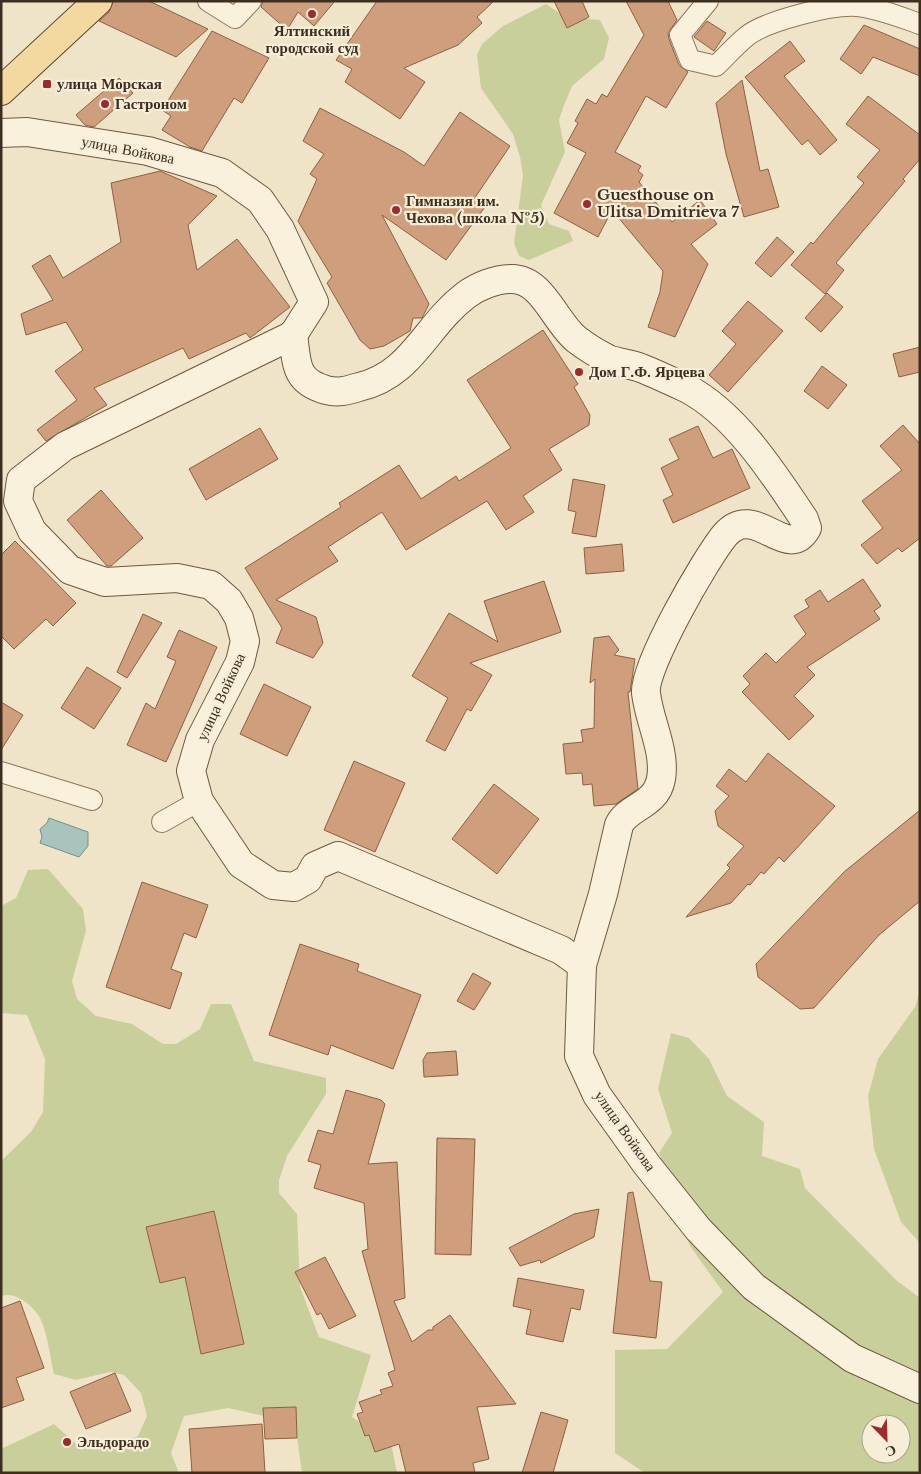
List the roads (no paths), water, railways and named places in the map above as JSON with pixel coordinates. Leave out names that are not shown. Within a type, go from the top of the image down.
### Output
[{"type":"main road","points":[[1,69],[76,1]]},
{"type":"main road","points":[[1,91],[98,1]]},
{"type":"street","points":[[208,1],[236,18],[251,1]]},
{"type":"street","points":[[708,1],[680,35],[690,60],[716,66],[748,35],[778,21],[820,10],[856,6],[896,15],[920,24]]},
{"type":"street","name":"улица Войкова","points":[[1,133],[27,132],[148,151],[222,174],[260,200],[280,229],[310,289],[314,302],[293,334],[65,446],[21,480],[18,491],[18,501],[32,531],[70,570],[105,582],[177,578],[211,585],[229,601],[239,618],[245,641],[240,662],[200,740],[191,771],[199,801],[240,864],[273,885],[294,887],[308,879],[315,866],[338,856],[561,950],[582,965],[579,1056],[597,1095],[647,1165],[698,1228],[754,1288],[852,1358],[920,1389]]},
{"type":"street","points":[[293,334],[297,368],[310,385],[337,393],[346,391],[390,375],[410,358],[447,313],[467,294],[490,283],[513,278],[533,286],[575,338],[607,358],[640,368],[688,389],[726,417],[763,460],[804,519],[807,528],[802,537],[794,541],[787,541],[753,524],[741,525],[726,534],[708,561],[658,649],[650,669],[646,692],[661,763],[661,780],[654,795],[647,802],[625,816],[619,825],[603,894],[582,965]]},
{"type":"street","points":[[1,772],[92,800]]},
{"type":"street","points":[[162,822],[199,801]]},
{"type":"water","points":[[49,818],[88,832],[88,846],[79,857],[40,843],[42,837],[40,829],[47,823]]},
{"type":"place","name":"Ялтинский городской суд","points":[[312,14]]},
{"type":"place","name":"улица Морская","points":[[47,84]]},
{"type":"place","name":"Гастроном","points":[[105,104]]},
{"type":"place","name":"Guesthouse on Ulitsa Dmitrieva 7","points":[[587,204]]},
{"type":"place","name":"Гимназия им. Чехова (школа №5)","points":[[396,210]]},
{"type":"place","name":"Дом Г.Ф. Ярцева","points":[[579,372]]},
{"type":"place","name":"Эльдорадо","points":[[67,1442]]}]
